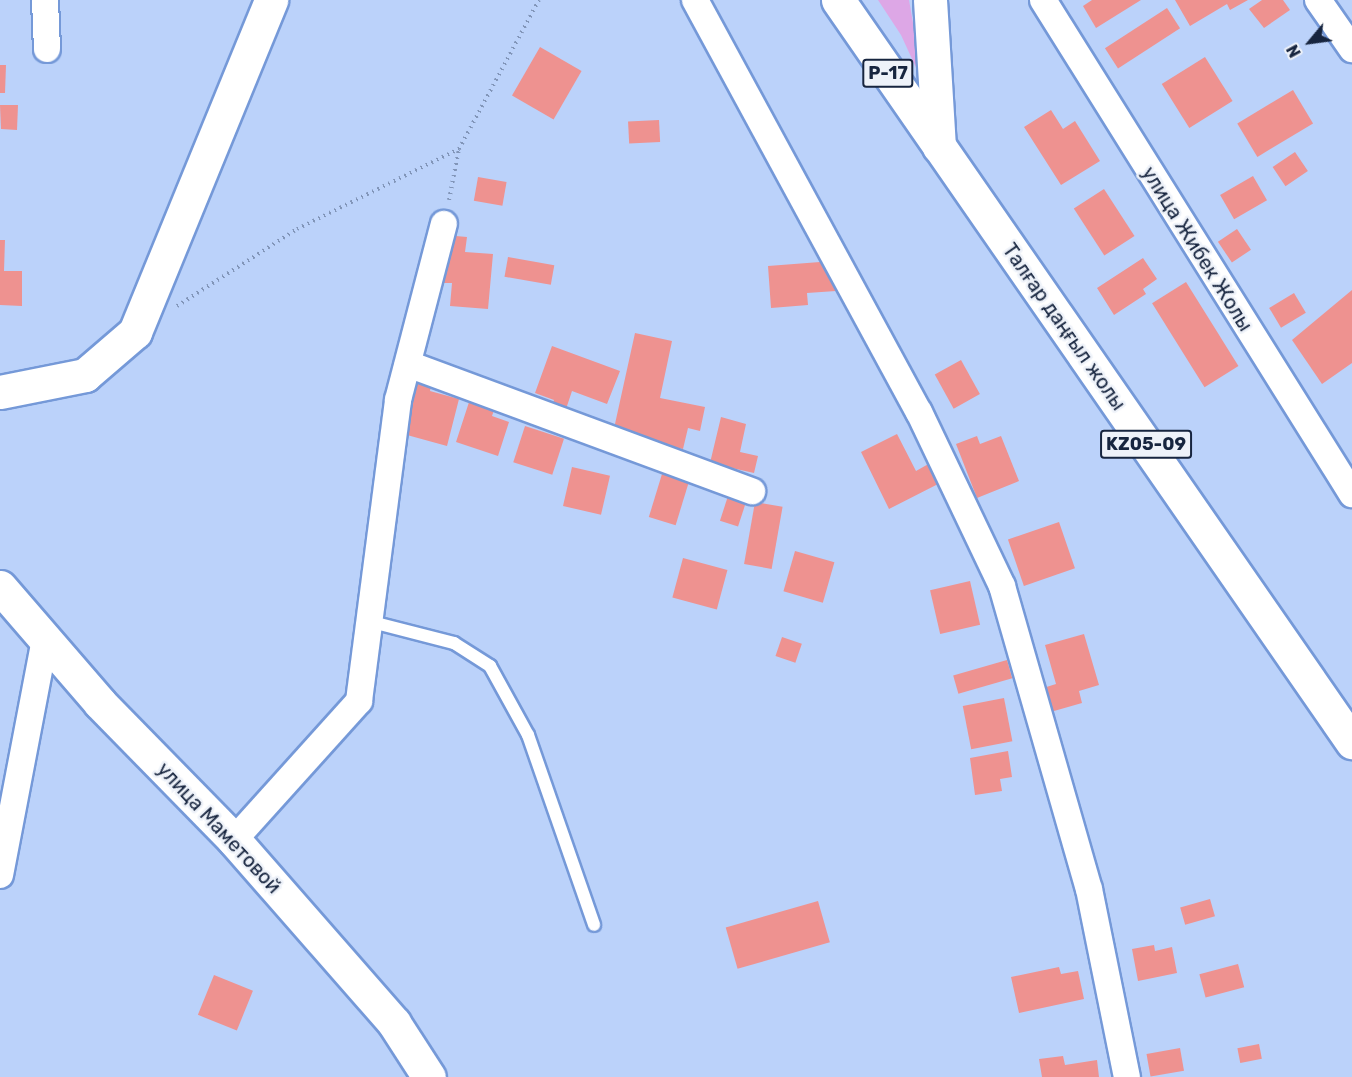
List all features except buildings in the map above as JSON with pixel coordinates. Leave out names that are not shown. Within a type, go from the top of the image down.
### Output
[{"type":"street","points":[[45,0],[46,49]]},
{"type":"street","points":[[0,392],[85,375],[135,332],[270,0]]},
{"type":"street","points":[[695,0],[919,412],[1002,586],[1089,889],[1127,1077]]},
{"type":"street","name":"Талғар даңғыл жолы","points":[[838,0],[1352,742]]},
{"type":"street","points":[[930,0],[939,147]]},
{"type":"street","name":"улица Жибек Жолы","points":[[1043,0],[1351,497]]},
{"type":"street","points":[[1318,0],[1352,49]]},
{"type":"street","points":[[234,840],[359,701],[372,622],[381,513],[408,364],[444,224]]},
{"type":"street","points":[[408,364],[752,491]]},
{"type":"street","name":"улица Маметовой","points":[[0,587],[45,639],[234,840],[394,1023],[429,1077]]},
{"type":"street","points":[[0,875],[45,639]]},
{"type":"lane","points":[[372,622],[454,643],[490,666],[528,735],[594,925]]},
{"type":"path","points":[[444,224],[459,150],[539,0]]},
{"type":"path","points":[[173,308],[297,229],[459,150]]},
{"type":"shaded area","points":[[878,0],[909,0],[924,85],[901,35]]}]
